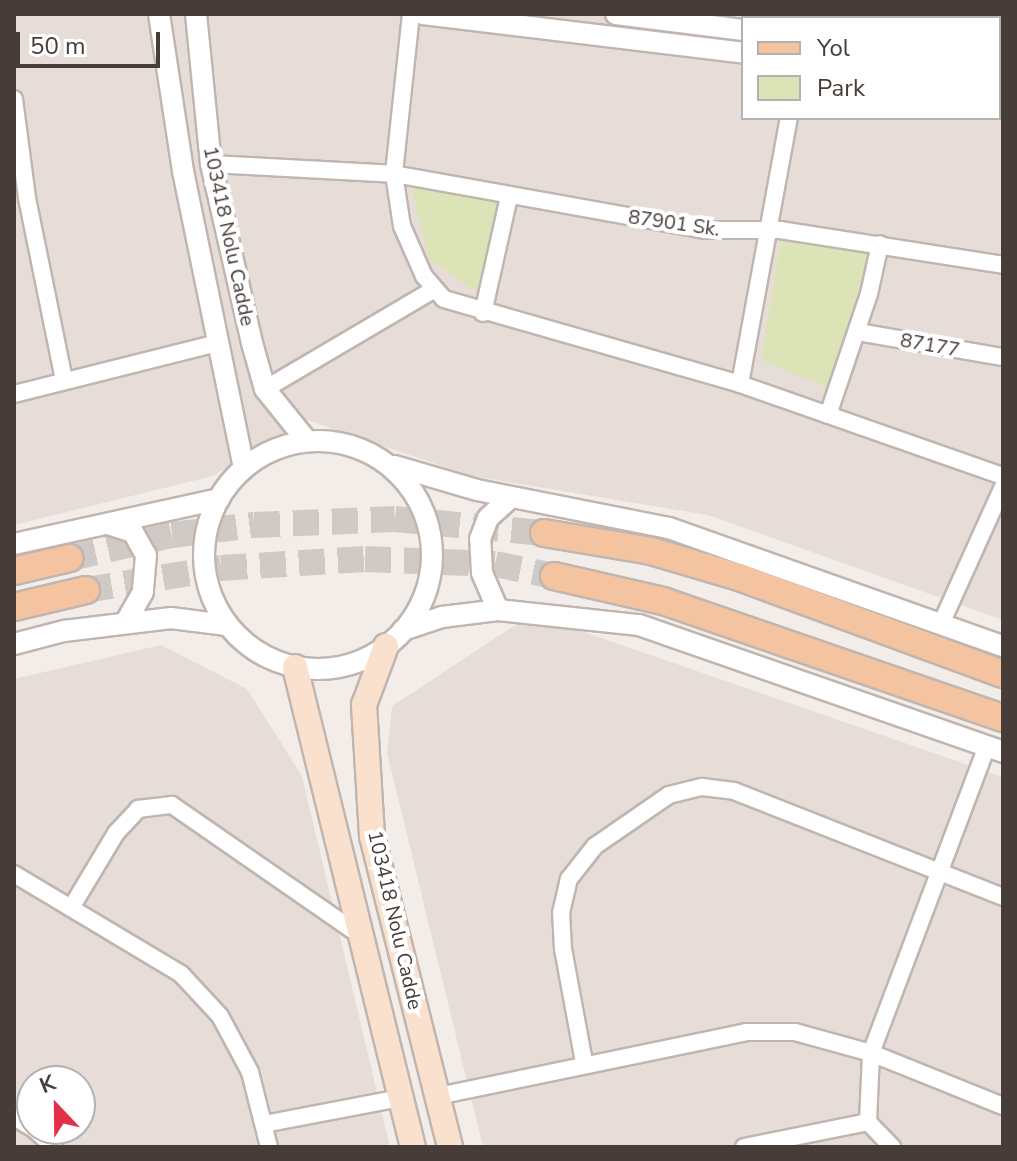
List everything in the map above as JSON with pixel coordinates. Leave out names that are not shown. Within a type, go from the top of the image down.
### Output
[{"type":"main road","points":[[544,533],[651,551],[739,577],[1003,674]]},
{"type":"main road","points":[[14,571],[70,558]]},
{"type":"main road","points":[[554,576],[663,601],[1003,718]]},
{"type":"main road","points":[[14,607],[86,590]]},
{"type":"main road","name":"103418 Nolu Cadde","points":[[394,638],[364,705],[372,836],[450,1147]]},
{"type":"main road","points":[[295,667],[357,933],[413,1147]]},
{"type":"street","points":[[159,14],[183,171],[244,468]]},
{"type":"street","name":"103418 Nolu Cadde","points":[[196,14],[211,164],[265,389],[307,441]]},
{"type":"street","points":[[411,14],[394,174],[402,226],[424,276],[444,299],[483,313],[740,384],[1003,476]]},
{"type":"street","points":[[423,14],[741,53]]},
{"type":"street","points":[[616,14],[741,30]]},
{"type":"street","points":[[14,99],[27,198],[64,380]]},
{"type":"street","points":[[740,384],[789,120]]},
{"type":"street","name":"87901 Sk.","points":[[211,164],[394,174],[705,230],[767,231],[880,244],[1003,265]]},
{"type":"street","points":[[483,313],[509,197]]},
{"type":"street","points":[[828,415],[858,332],[880,244]]},
{"type":"street","points":[[265,389],[435,289]]},
{"type":"street","name":"87177","points":[[858,332],[1003,357]]},
{"type":"street","points":[[14,394],[217,343]]},
{"type":"street","points":[[892,1147],[868,1122],[871,1053],[940,872],[995,749],[639,625],[498,610],[442,617],[342,666],[295,667],[251,648],[225,625],[210,593],[203,549],[219,499],[244,468],[273,450],[307,441],[347,445],[422,477],[669,528],[1003,646]]},
{"type":"street","points":[[384,462],[416,497],[431,542],[427,589],[394,638]]},
{"type":"street","points":[[941,624],[1003,487]]},
{"type":"street","points":[[498,610],[482,573],[480,539],[488,518],[511,497]]},
{"type":"street","points":[[14,544],[219,499]]},
{"type":"street","points":[[107,523],[133,532],[146,555],[143,592],[126,622]]},
{"type":"street","points":[[14,644],[126,622],[171,618],[225,625]]},
{"type":"street","points":[[584,1062],[563,949],[561,913],[569,879],[595,846],[669,795],[702,787],[734,791],[1003,897]]},
{"type":"street","points":[[71,908],[116,833],[138,809],[172,805],[357,933]]},
{"type":"street","points":[[14,874],[181,974],[220,1016],[250,1072],[269,1147]]},
{"type":"street","points":[[438,1096],[584,1062],[746,1032],[795,1032],[871,1053],[1003,1106]]},
{"type":"street","points":[[264,1124],[400,1098]]},
{"type":"street","points":[[744,1147],[868,1122]]},
{"type":"shaded area","points":[[14,14],[1003,14],[1003,620],[708,515],[471,476],[307,420],[213,476],[14,525]]},
{"type":"shaded area","points":[[532,614],[1003,777],[1003,1147],[483,1147],[387,753],[392,706]]},
{"type":"shaded area","points":[[161,645],[247,689],[302,776],[390,1147],[14,1147],[14,679]]},
{"type":"green space","points":[[411,187],[504,200],[477,292],[429,259]]},
{"type":"green space","points":[[782,234],[873,247],[834,390],[761,360]]},
{"type":"tunnel","points":[[70,558],[172,535],[254,525],[395,519],[544,533]]},
{"type":"tunnel","points":[[86,590],[221,568],[365,559],[495,564],[554,576]]}]
